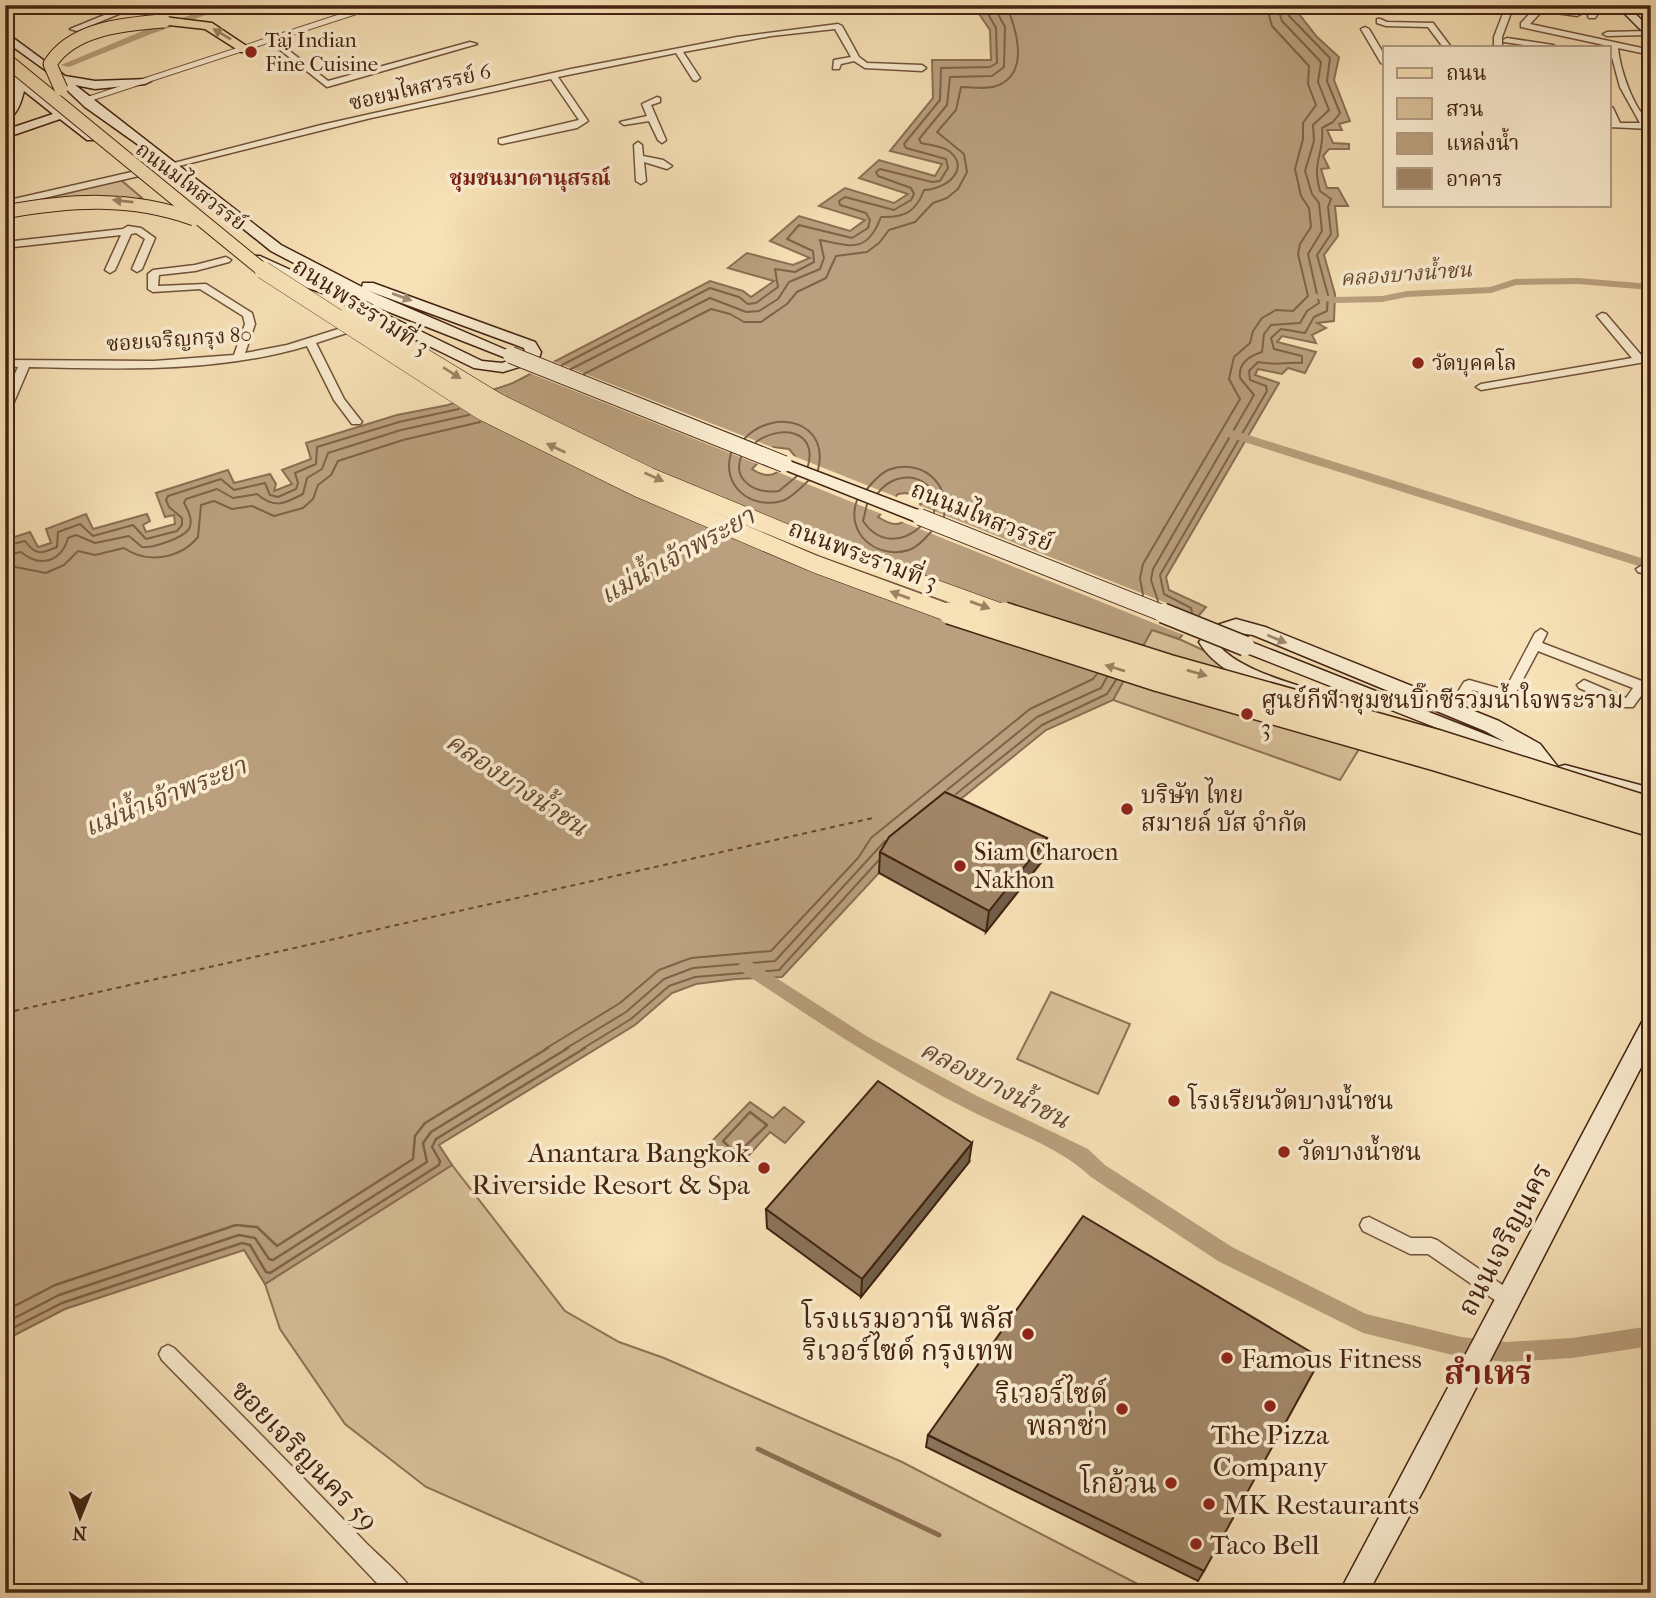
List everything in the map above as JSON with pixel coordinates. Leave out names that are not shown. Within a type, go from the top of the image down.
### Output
[{"type":"main road","points":[[1642,5],[1651,15]]},
{"type":"main road","points":[[1624,6],[1649,33]]},
{"type":"main road","points":[[151,79],[94,85],[61,84],[50,64],[57,53],[70,44],[99,32],[131,24],[164,21],[197,23],[216,29],[244,49]]},
{"type":"main road","name":"ถนนพระรามที่ 3","points":[[5,35],[291,274],[498,402],[649,476],[821,547],[996,611],[1168,665],[1566,779],[1650,821]]},
{"type":"main road","name":"ถนนพระรามที่ 3","points":[[5,46],[86,102]]},
{"type":"main road","points":[[5,70],[26,69],[32,65],[34,58]]},
{"type":"main road","name":"ถนนพระรามที่ 3","points":[[5,59],[212,226],[272,278],[483,412],[637,488],[815,565],[989,628],[1146,677],[1650,821]]},
{"type":"main road","points":[[5,70],[58,112]]},
{"type":"main road","points":[[5,117],[15,104],[20,82]]},
{"type":"main road","points":[[106,116],[110,105],[123,92]]},
{"type":"main road","points":[[5,126],[86,102]]},
{"type":"main road","name":"ถนนมไหสวรรย์","points":[[86,102],[276,248],[334,286]]},
{"type":"main road","points":[[5,134],[58,112]]},
{"type":"main road","name":"ถนนมไหสวรรย์","points":[[58,112],[185,214],[234,247],[285,273],[334,286]]},
{"type":"main road","points":[[22,129],[45,126],[80,128]]},
{"type":"main road","points":[[5,212],[66,201],[115,200],[162,207],[212,226]]},
{"type":"main road","points":[[334,286],[395,294],[530,345],[534,352],[533,358],[520,365],[491,368],[334,286]]},
{"type":"main road","name":"ถนนมไหสวรรย์","points":[[384,312],[511,355],[1553,769],[1651,795]]},
{"type":"main road","points":[[1553,769],[1525,744],[1455,708],[1240,625],[1222,627],[1208,642],[1215,656],[1246,672],[1314,698],[1413,742],[1486,767],[1603,799]]},
{"type":"main road","name":"ถนนมไหสวรรย์","points":[[1553,769],[1603,799],[1650,821]]},
{"type":"main road","points":[[1621,785],[1651,788]]},
{"type":"main road","name":"ถนนเจริญนคร","points":[[1353,1593],[1651,1026]]},
{"type":"street","points":[[74,29],[137,5]]},
{"type":"street","points":[[86,102],[379,5]]},
{"type":"street","points":[[1487,5],[1508,10],[1498,37],[1498,46]]},
{"type":"street","points":[[1592,16],[1600,5]]},
{"type":"street","points":[[1610,5],[1624,6]]},
{"type":"street","points":[[1577,15],[1540,8],[1524,24],[1586,44],[1614,45],[1651,53]]},
{"type":"street","points":[[1380,21],[1386,24],[1430,25],[1446,46]]},
{"type":"street","name":"ซอยมไหสวรรย์ 6","points":[[171,165],[302,132],[678,50],[838,26],[856,58]]},
{"type":"street","points":[[1365,29],[1383,60]]},
{"type":"street","points":[[1607,34],[1649,33]]},
{"type":"street","points":[[273,40],[327,84],[473,44]]},
{"type":"street","points":[[1507,40],[1546,46]]},
{"type":"street","points":[[1614,45],[1619,76],[1648,126]]},
{"type":"street","points":[[678,50],[696,78]]},
{"type":"street","points":[[836,67],[840,60],[856,58],[873,66],[922,68]]},
{"type":"street","points":[[502,141],[577,125],[584,121],[553,76]]},
{"type":"street","points":[[86,102],[123,92],[151,79]]},
{"type":"street","points":[[657,100],[646,103],[662,140]]},
{"type":"street","points":[[1610,111],[1614,125],[1648,126]]},
{"type":"street","points":[[624,122],[652,118]]},
{"type":"street","points":[[638,145],[641,181]]},
{"type":"street","points":[[639,158],[667,166]]},
{"type":"street","points":[[5,204],[136,174]]},
{"type":"street","points":[[110,270],[128,229]]},
{"type":"street","points":[[5,245],[128,229],[138,230],[150,238],[137,269]]},
{"type":"street","points":[[226,260],[153,276],[154,290],[202,286],[248,315],[250,324],[239,356]]},
{"type":"street","name":"ซอยเจริญกรุง 80","points":[[5,363],[156,364],[239,356],[310,342],[384,312]]},
{"type":"street","points":[[1602,316],[1645,359]]},
{"type":"street","points":[[310,342],[339,400],[356,422]]},
{"type":"street","points":[[1481,387],[1645,359]]},
{"type":"street","points":[[5,410],[25,364]]},
{"type":"street","points":[[1455,708],[1465,687],[1469,685],[1508,695],[1538,639],[1646,688],[1628,704],[1584,685]]},
{"type":"street","points":[[1369,1225],[1410,1246],[1431,1246],[1505,1304]]},
{"type":"street","name":"ซอยเจริญนคร 59","points":[[168,1354],[275,1460],[383,1575],[404,1593]]},
{"type":"green space","points":[[121,180],[142,198],[119,203],[5,205]]},
{"type":"green space","name":"ศูนย์กีฬาชุมชนบิ๊กซีรวมน้ำใจพระราม 3","points":[[1152,629],[1372,728],[1340,780],[1113,700]]},
{"type":"green space","points":[[1051,992],[1130,1024],[1098,1094],[1017,1059]]},
{"type":"green space","points":[[452,1165],[565,1311],[619,1342],[664,1358],[902,1462],[1155,1593],[660,1593],[636,1579],[426,1487],[345,1424],[280,1329],[265,1284]]},
{"type":"water","name":"แม่น้ำเจ้าพระยา","points":[[973,5],[1292,5],[1317,37],[1339,57],[1334,80],[1350,121],[1339,124],[1342,130],[1327,130],[1333,143],[1349,144],[1349,149],[1329,149],[1323,156],[1329,168],[1321,169],[1327,188],[1338,188],[1348,206],[1335,206],[1338,236],[1324,255],[1335,294],[1334,321],[1317,323],[1326,328],[1312,335],[1316,343],[1282,336],[1277,342],[1316,352],[1305,373],[1288,368],[1282,374],[1258,369],[1255,375],[1279,383],[1166,577],[1169,590],[1206,607],[1179,639],[1152,630],[1113,700],[1046,730],[888,858],[879,873],[782,977],[696,984],[672,993],[635,1025],[439,1145],[452,1165],[265,1284],[244,1250],[65,1309],[5,1340],[5,540],[30,532],[38,547],[51,543],[46,529],[86,514],[93,529],[147,514],[150,521],[143,525],[146,532],[175,524],[174,515],[165,517],[156,493],[228,470],[234,483],[270,474],[276,484],[274,491],[292,484],[282,470],[311,459],[306,443],[397,415],[448,405],[513,383],[710,281],[743,291],[751,297],[774,281],[728,268],[747,253],[793,265],[810,258],[770,241],[799,216],[850,231],[865,220],[819,206],[845,188],[894,203],[908,194],[859,178],[879,160],[935,176],[942,164],[890,151],[933,98],[932,60],[991,60],[990,30]],"holes":[[[773,447],[789,449],[795,456],[781,470],[771,475],[752,469]],[[898,494],[914,496],[921,504],[906,520],[892,524],[878,517]]]},
{"type":"water","points":[[750,1102],[773,1118],[784,1107],[804,1122],[785,1143],[770,1132],[740,1165],[710,1143]]},
{"type":"pier","points":[[550,360],[779,450],[760,465],[529,373]]},
{"type":"pier","points":[[791,455],[899,498],[884,515],[775,471]]},
{"type":"pier","points":[[916,504],[1202,617],[1186,636],[900,521]]},
{"type":"building","name":"Siam Charoen Nakhon","points":[[945,792],[1047,838],[989,911],[880,852],[889,837]]},
{"type":"building","name":"Anantara Bangkok Riverside Resort & Spa","points":[[878,1081],[972,1143],[862,1279],[766,1209]]},
{"type":"building","name":"ริเวอร์ไซด์ พลาซ่า","points":[[1083,1216],[1321,1358],[1204,1571],[928,1435]]},
{"type":"waterway","points":[[66,65],[148,32],[231,5]]},
{"type":"waterway","name":"คลองบางน้ำชน","points":[[1316,297],[1335,300],[1382,299],[1407,294],[1491,290],[1515,282],[1578,281],[1651,287]]},
{"type":"waterway","points":[[1229,433],[1651,566]]},
{"type":"waterway","name":"คลองบางน้ำชน","points":[[747,966],[862,1042],[971,1102],[1081,1155],[1098,1171],[1225,1254],[1363,1323],[1461,1347],[1506,1352],[1572,1348],[1651,1336]]},
{"type":"waterway","points":[[758,1449],[939,1535]]},
{"type":"ferry route","points":[[5,1013],[873,818]]},
{"type":"place","name":"Taj Indian Fine Cuisine","points":[[251,52]]},
{"type":"place","name":"วัดบุคคโล","points":[[1418,363]]},
{"type":"place","name":"ศูนย์กีฬาชุมชนบิ๊กซีรวมน้ำใจพระราม 3","points":[[1247,714]]},
{"type":"place","name":"บริษัท ไทย สมายล์ บัส จำกัด","points":[[1127,809]]},
{"type":"place","name":"Siam Charoen Nakhon","points":[[960,866]]},
{"type":"place","name":"โรงเรียนวัดบางน้ำชน","points":[[1174,1101]]},
{"type":"place","name":"วัดบางน้ำชน","points":[[1284,1152]]},
{"type":"place","name":"Anantara Bangkok Riverside Resort & Spa","points":[[764,1168]]},
{"type":"place","name":"โรงแรมอวานี พลัส ริเวอร์ไซด์ กรุงเทพ","points":[[1028,1334]]},
{"type":"place","name":"Famous Fitness","points":[[1227,1358]]},
{"type":"place","name":"The Pizza Company","points":[[1270,1406]]},
{"type":"place","name":"ริเวอร์ไซด์ พลาซ่า","points":[[1122,1409]]},
{"type":"place","name":"โกอ้วน","points":[[1171,1483]]},
{"type":"place","name":"MK Restaurants","points":[[1209,1504]]},
{"type":"place","name":"Taco Bell","points":[[1196,1544]]},
{"type":"district","name":"ชุมชนมาตานุสรณ์","points":[[530,178]]},
{"type":"district","name":"สำเหร่","points":[[1488,1372]]}]
